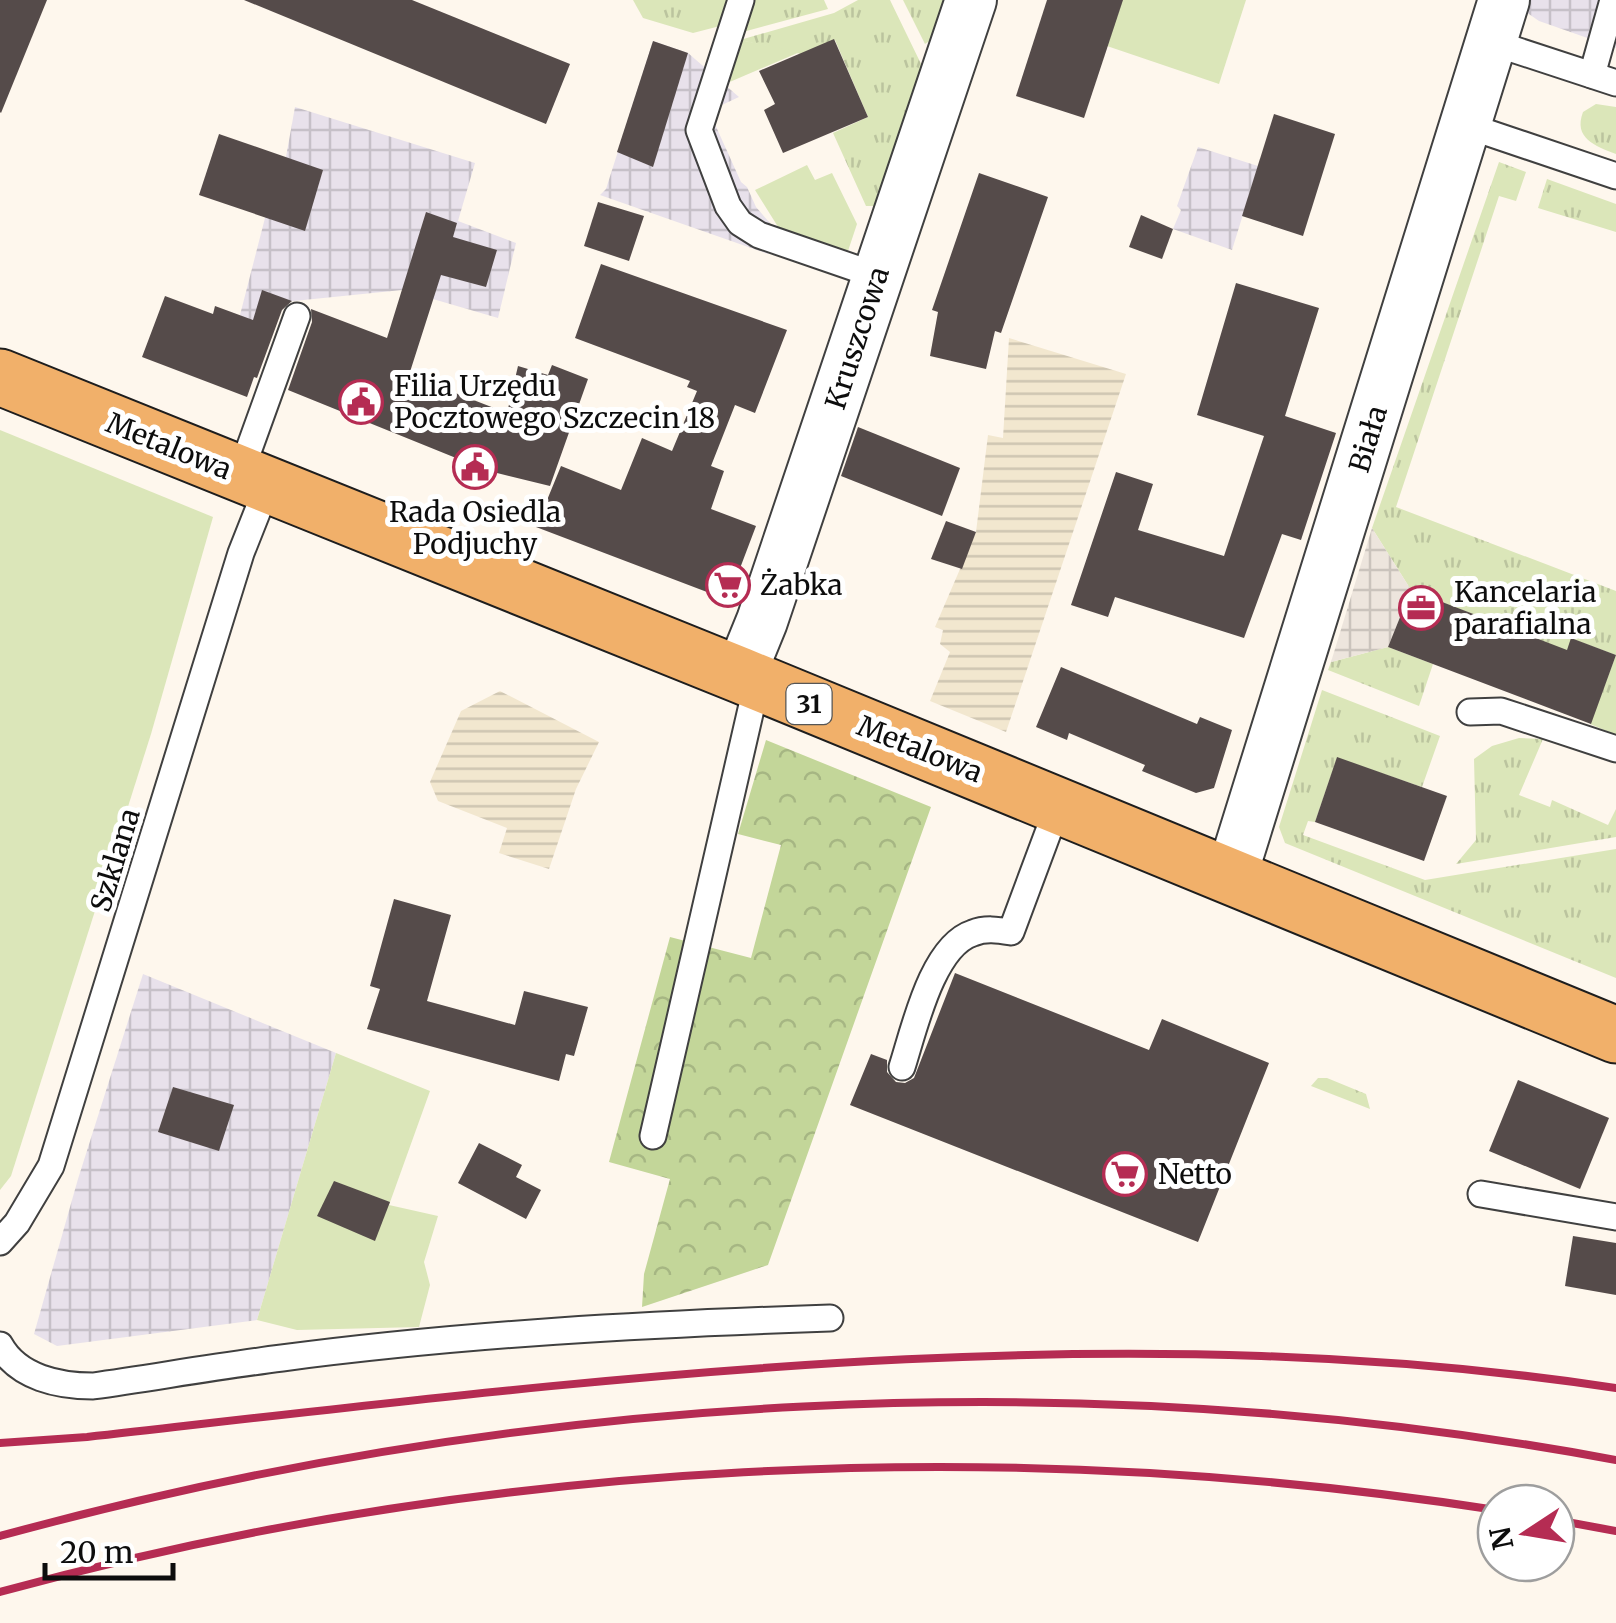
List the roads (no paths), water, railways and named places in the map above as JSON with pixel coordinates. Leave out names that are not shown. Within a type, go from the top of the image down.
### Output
[{"type":"main road","name":"Metalowa","points":[[0,377],[1616,1035]]},
{"type":"street","name":"Kruszcowa","points":[[749,679],[762,622],[971,0]]},
{"type":"street","name":"Biała","points":[[1231,877],[1497,21]]},
{"type":"lane","points":[[741,0],[700,130],[728,206],[740,223],[759,236],[878,276]]},
{"type":"lane","points":[[1497,21],[1604,79],[1613,0]]},
{"type":"lane","points":[[1465,125],[1616,176]]},
{"type":"lane","name":"Szklana","points":[[0,1242],[18,1224],[51,1166],[242,552],[254,480],[297,316]]},
{"type":"lane","points":[[653,1136],[749,679]]},
{"type":"lane","points":[[1470,712],[1501,711],[1616,749]]},
{"type":"lane","points":[[902,1067],[928,990],[956,942],[971,933],[1011,932],[1058,806]]},
{"type":"lane","points":[[1480,1194],[1616,1217]]},
{"type":"lane","points":[[0,1346],[20,1368],[61,1386],[93,1386],[422,1342],[830,1318]]},
{"type":"railway","points":[[0,1443],[659,1376],[851,1362],[1042,1355],[1234,1355],[1425,1366],[1616,1388]]},
{"type":"railway","points":[[0,1536],[198,1487],[398,1449],[600,1422],[804,1406],[1007,1402],[1211,1409],[1414,1429],[1616,1460]]},
{"type":"railway","points":[[0,1592],[183,1547],[368,1512],[555,1487],[744,1472],[932,1467],[1121,1472],[1309,1486],[1476,1507]]},
{"type":"railway","points":[[1576,1524],[1616,1531]]},
{"type":"place","name":"Filia Urzędu Pocztowego Szczecin 18","points":[[361,402]]},
{"type":"place","name":"Rada Osiedla Podjuchy","points":[[475,467]]},
{"type":"place","name":"Żabka","points":[[728,585]]},
{"type":"place","name":"Kancelaria parafialna","points":[[1421,608]]},
{"type":"place","name":"Netto","points":[[1125,1174]]}]
